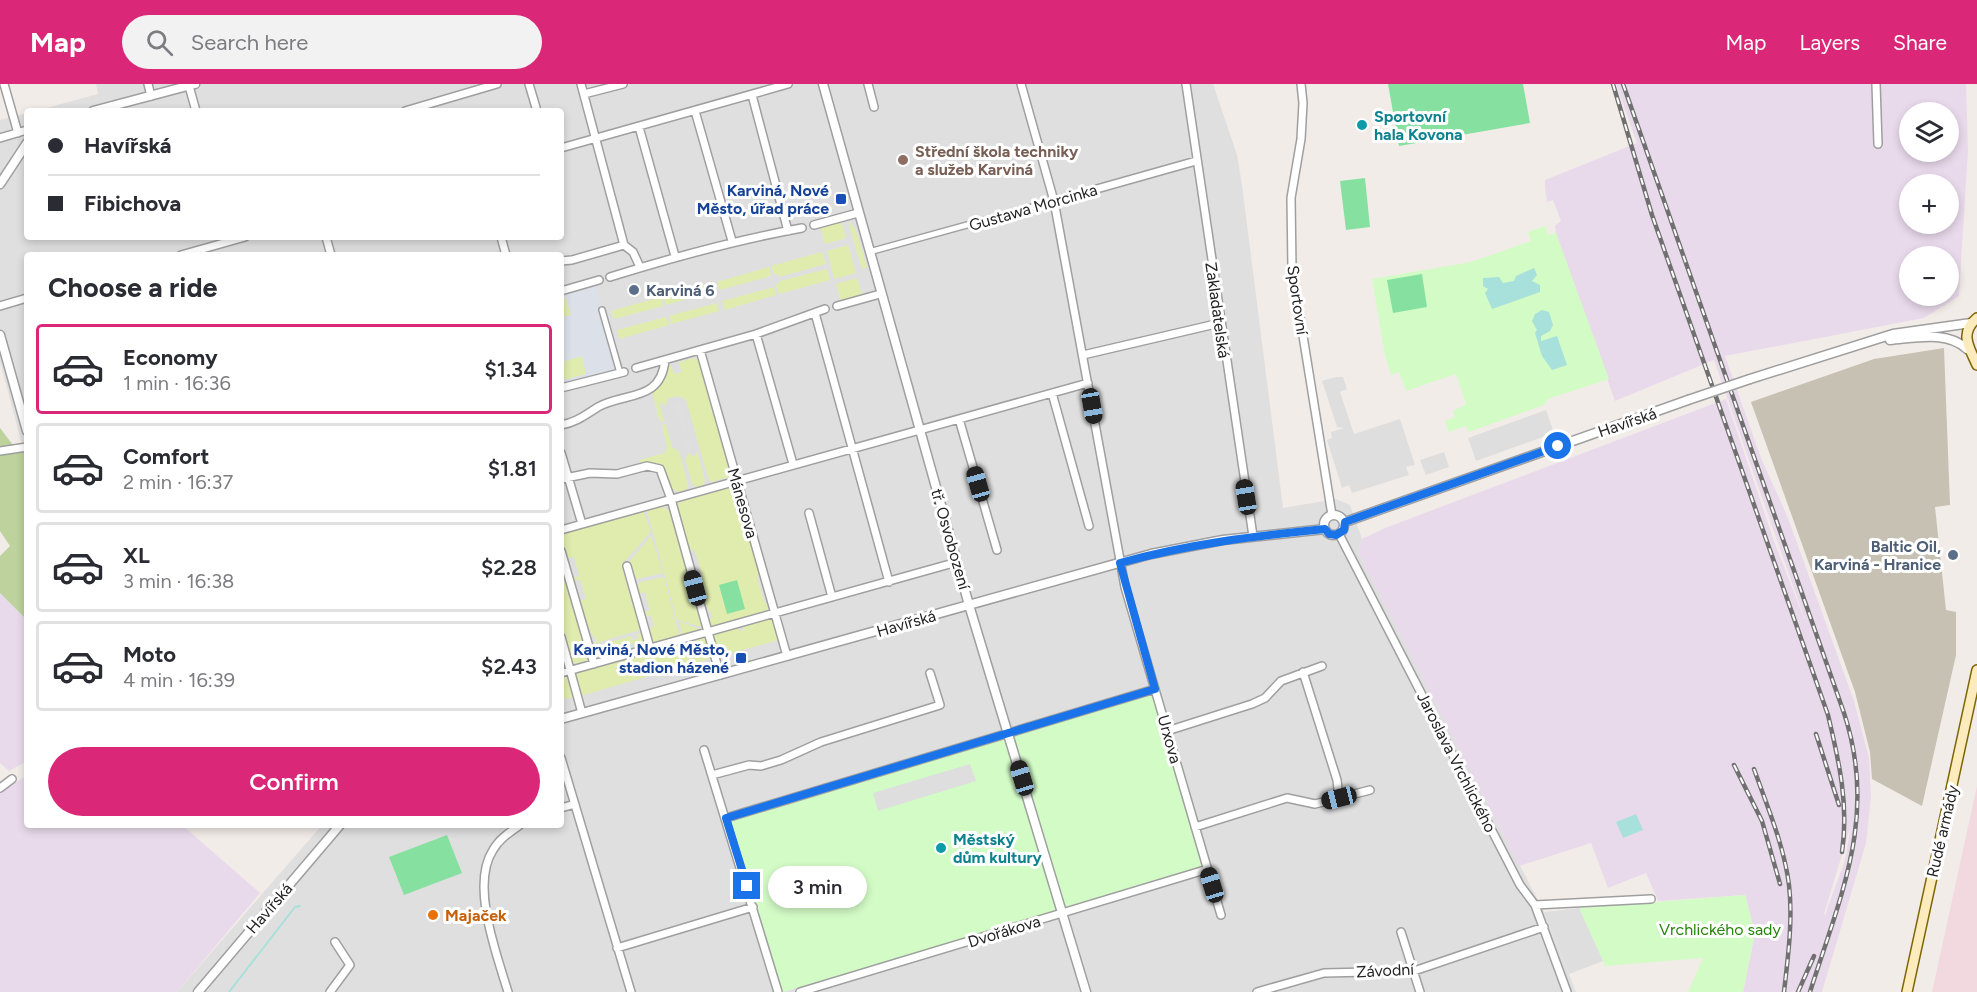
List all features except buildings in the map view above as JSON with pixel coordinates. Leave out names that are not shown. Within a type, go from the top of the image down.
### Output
[{"type":"main road","points":[[1974,320],[1966,340],[1967,348],[1976,361]]},
{"type":"main road","name":"Rudé armády","points":[[1907,992],[1977,670]]},
{"type":"street","points":[[4,84],[18,133]]},
{"type":"street","points":[[148,84],[151,96]]},
{"type":"street","points":[[415,108],[497,84]]},
{"type":"street","points":[[529,84],[536,108]]},
{"type":"street","points":[[581,84],[624,245],[633,252],[640,267]]},
{"type":"street","points":[[584,94],[623,84]]},
{"type":"street","points":[[564,147],[788,84]]},
{"type":"street","name":"tř. Osvobození","points":[[822,84],[969,605],[1086,992]]},
{"type":"street","points":[[868,84],[874,107]]},
{"type":"street","name":"Urxova","points":[[1021,84],[1054,201],[1120,563],[1221,915]]},
{"type":"street","name":"Zakladatelská","points":[[1186,84],[1253,536]]},
{"type":"street","name":"Sportovní","points":[[1301,84],[1303,103],[1301,139],[1292,198],[1292,268],[1332,515]]},
{"type":"street","points":[[1876,84],[1878,144]]},
{"type":"street","points":[[105,108],[192,85],[196,108]]},
{"type":"street","points":[[752,95],[788,231]]},
{"type":"street","points":[[695,111],[732,241]]},
{"type":"street","points":[[639,127],[675,256]]},
{"type":"street","points":[[0,138],[24,131]]},
{"type":"street","points":[[0,184],[24,148]]},
{"type":"street","name":"Gustawa Morcinka","points":[[869,252],[1196,161]]},
{"type":"street","points":[[814,225],[858,213]]},
{"type":"street","points":[[610,277],[732,241],[802,228]]},
{"type":"street","points":[[190,252],[228,240]]},
{"type":"street","points":[[564,261],[624,245]]},
{"type":"street","points":[[564,290],[598,280]]},
{"type":"street","points":[[837,306],[880,294]]},
{"type":"street","points":[[0,306],[24,299]]},
{"type":"street","points":[[636,368],[756,334],[825,309]]},
{"type":"street","points":[[564,387],[622,372],[602,310]]},
{"type":"street","points":[[815,314],[889,582]]},
{"type":"street","name":"Havířská","points":[[1345,522],[1688,400],[1822,355],[1912,330],[1947,328],[1974,320]]},
{"type":"street","points":[[1083,355],[1220,323]]},
{"type":"street","points":[[0,334],[24,420]]},
{"type":"street","points":[[756,334],[793,464]]},
{"type":"street","name":"Havířská","points":[[1877,340],[1941,338],[1958,341],[1967,348]]},
{"type":"street","name":"Mánesova","points":[[700,350],[787,656]]},
{"type":"street","points":[[564,424],[575,422],[600,406],[645,392],[657,383],[664,372],[665,360]]},
{"type":"street","points":[[564,529],[1088,383]]},
{"type":"street","points":[[1052,393],[1089,526]]},
{"type":"street","points":[[959,419],[997,550]]},
{"type":"street","points":[[0,451],[24,447]]},
{"type":"street","points":[[582,524],[564,478],[590,473],[617,474],[655,467],[660,469],[671,499],[720,675]]},
{"type":"street","points":[[809,513],[832,597]]},
{"type":"street","points":[[1332,515],[1339,515],[1345,522],[1344,530],[1339,534],[1329,534],[1325,529],[1324,522],[1332,515]]},
{"type":"street","name":"Havířská","points":[[564,718],[1188,546],[1253,536],[1325,529]]},
{"type":"street","name":"Jaroslava Vrchlického","points":[[1339,534],[1520,885],[1535,905],[1567,992]]},
{"type":"street","points":[[564,560],[594,664]]},
{"type":"street","points":[[564,672],[957,562]]},
{"type":"street","points":[[627,566],[650,648]]},
{"type":"street","points":[[564,648],[582,713]]},
{"type":"street","points":[[1167,731],[1252,705],[1265,698],[1281,681],[1322,666]]},
{"type":"street","points":[[1303,672],[1337,780],[1339,798]]},
{"type":"street","points":[[712,775],[748,765],[761,766],[782,760],[821,742],[940,705],[930,673]]},
{"type":"street","points":[[726,818],[1155,689]]},
{"type":"street","points":[[704,750],[778,992]]},
{"type":"street","points":[[564,768],[631,992]]},
{"type":"street","points":[[0,788],[12,779]]},
{"type":"street","points":[[1195,826],[1287,798],[1315,804],[1370,790]]},
{"type":"street","points":[[564,807],[575,804]]},
{"type":"street","name":"Havířská","points":[[198,992],[337,828]]},
{"type":"street","points":[[508,992],[487,921],[484,883],[491,851],[516,828]]},
{"type":"street","name":"Dvořákova","points":[[800,992],[1208,869]]},
{"type":"street","points":[[1535,905],[1650,899]]},
{"type":"street","points":[[617,948],[753,907]]},
{"type":"street","name":"Závodní","points":[[1257,992],[1324,972],[1414,971],[1544,927]]},
{"type":"street","points":[[1401,932],[1420,992]]},
{"type":"street","points":[[330,992],[350,965],[335,942]]},
{"type":"shaded area","points":[[96,84],[1213,84],[1237,155],[1242,185],[1283,508],[1336,499],[1350,505],[1362,539],[1358,552],[1544,912],[1576,992],[177,992],[319,828],[564,828],[564,252],[24,252],[24,452],[0,362],[0,120],[24,114],[24,240],[564,240],[564,108],[46,108],[98,94]]},
{"type":"shaded area","points":[[1616,84],[1966,84],[1968,151],[1959,296],[1959,246],[1899,246],[1899,306],[1943,306],[1924,318],[1725,356],[1761,458],[1788,518],[1854,701],[1869,758],[1871,797],[1866,843],[1822,992],[1794,992],[1794,989],[1793,992],[1743,992],[1755,933],[1745,895],[1658,901],[1646,873],[1608,888],[1591,843],[1519,866],[1358,552],[1362,539],[1385,528],[1726,399],[1774,541],[1807,626],[1714,360],[1615,401],[1556,233],[1555,226],[1561,221],[1553,200],[1547,202],[1545,180],[1637,143]],"holes":[[[1851,825],[1845,860],[1825,915],[1824,914]]]},
{"type":"shaded area","points":[[595,285],[619,368],[564,383],[564,380],[586,374],[582,356],[564,361],[564,317],[571,315],[564,293]]},
{"type":"shaded area","points":[[1944,348],[1950,505],[1935,507],[1946,610],[1956,612],[1956,655],[1922,806],[1872,779],[1870,752],[1855,692],[1751,402],[1874,359]]},
{"type":"shaded area","points":[[1343,377],[1347,389],[1340,392],[1354,434],[1400,419],[1415,465],[1406,467],[1409,475],[1352,493],[1349,485],[1342,488],[1327,440],[1332,438],[1331,432],[1344,428],[1337,427],[1322,381]]},
{"type":"shaded area","points":[[678,396],[686,400],[700,450],[693,457],[680,413],[684,406],[676,403],[671,410],[675,405],[689,453],[682,461],[679,451],[672,447],[666,424],[672,427],[670,419],[663,416],[659,402],[666,406],[667,399]]},
{"type":"shaded area","points":[[1546,410],[1554,433],[1476,461],[1468,438]]},
{"type":"shaded area","points":[[1444,452],[1449,467],[1426,475],[1420,460]]},
{"type":"shaded area","points":[[695,551],[702,575],[695,577],[688,553]]},
{"type":"shaded area","points":[[574,557],[579,576],[571,578],[566,560]]},
{"type":"shaded area","points":[[580,580],[586,599],[577,601],[572,582]]},
{"type":"shaded area","points":[[0,593],[24,617],[24,763],[9,771],[0,763]]},
{"type":"shaded area","points":[[635,643],[637,649],[606,658],[604,651]]},
{"type":"shaded area","points":[[970,764],[976,781],[878,811],[873,793]]},
{"type":"shaded area","points":[[24,777],[24,828],[185,828],[260,893],[177,992],[0,992],[0,793]]},
{"type":"shaded area","points":[[1977,786],[1977,992],[1932,992]]},
{"type":"shaded area","points":[[1579,908],[1603,961],[1569,974],[1544,912]]},
{"type":"green space","points":[[1388,84],[1523,84],[1530,123],[1399,146]]},
{"type":"green space","points":[[1365,178],[1370,227],[1346,230],[1340,181]]},
{"type":"green space","points":[[841,221],[846,238],[825,244],[820,227]]},
{"type":"green space","points":[[848,222],[855,228],[867,267],[862,269]]},
{"type":"green space","points":[[1545,226],[1548,235],[1556,233],[1609,379],[1548,399],[1544,405],[1469,432],[1466,426],[1449,432],[1445,421],[1455,417],[1453,411],[1466,404],[1456,374],[1406,391],[1399,372],[1391,375],[1385,356],[1372,279],[1471,262],[1531,241],[1528,232]]},
{"type":"green space","points":[[848,245],[856,273],[834,279],[827,251]]},
{"type":"green space","points":[[822,252],[826,264],[779,277],[778,274],[774,275],[771,266]]},
{"type":"green space","points":[[769,267],[771,276],[719,290],[717,282]]},
{"type":"green space","points":[[827,269],[830,280],[779,294],[776,285],[780,281]]},
{"type":"green space","points":[[1422,274],[1427,307],[1393,313],[1387,280]]},
{"type":"green space","points":[[857,278],[862,295],[841,301],[836,284]]},
{"type":"green space","points":[[712,283],[714,291],[666,305],[663,296]]},
{"type":"green space","points":[[774,287],[776,295],[725,310],[722,301]]},
{"type":"green space","points":[[566,297],[571,315],[564,317],[564,298]]},
{"type":"green space","points":[[661,297],[663,306],[614,319],[611,311]]},
{"type":"green space","points":[[717,303],[719,311],[671,324],[669,316]]},
{"type":"green space","points":[[666,317],[669,325],[619,339],[617,330]]},
{"type":"green space","points":[[582,356],[587,374],[564,380],[564,361]]},
{"type":"green space","points":[[694,358],[700,361],[731,471],[729,477],[712,482],[709,480],[684,398],[666,406],[660,403],[664,421],[660,422],[652,392],[671,364],[674,374],[682,372],[679,362]]},
{"type":"green space","points":[[666,424],[672,447],[679,451],[688,485],[688,489],[678,492],[671,488],[666,471],[661,464],[642,463],[639,460],[665,453],[667,446],[662,425]]},
{"type":"green space","points":[[0,428],[13,445],[0,448]]},
{"type":"green space","points":[[24,451],[24,617],[0,593],[0,556],[10,546],[0,531],[0,455]]},
{"type":"green space","points":[[697,451],[705,480],[704,485],[696,487],[692,484],[685,459],[689,453],[692,456]]},
{"type":"green space","points":[[726,487],[735,489],[738,493],[760,574],[757,577],[764,602],[769,605],[766,613],[713,627],[708,620],[713,617],[702,599],[696,579],[701,575],[695,551],[688,550],[677,505],[682,499]]},
{"type":"green space","points":[[660,505],[671,512],[702,627],[677,620],[647,511]]},
{"type":"green space","points":[[643,510],[651,532],[624,562],[643,629],[590,645],[597,641],[585,624],[579,601],[586,598],[580,580],[572,581],[573,578],[579,576],[574,558],[566,558],[564,535],[567,531]]},
{"type":"green space","points":[[651,536],[663,573],[637,579],[631,574],[628,563]]},
{"type":"green space","points":[[564,566],[588,654],[587,661],[578,665],[571,659],[566,648]]},
{"type":"green space","points":[[664,577],[680,637],[656,643],[651,641],[647,630],[654,626],[651,615],[645,617],[643,613],[650,610],[645,592],[638,594],[636,587],[641,582]]},
{"type":"green space","points":[[737,580],[745,609],[727,614],[719,585]]},
{"type":"green space","points":[[767,618],[773,622],[779,640],[724,655],[724,646],[719,645],[723,656],[718,657],[713,637],[715,632],[737,625],[739,631],[744,630],[742,624]]},
{"type":"green space","points":[[680,622],[700,629],[700,630],[682,637]]},
{"type":"green space","points":[[642,633],[646,642],[637,649],[635,643],[604,652],[606,658],[594,657],[592,647],[631,636],[633,640],[638,639],[637,634]]},
{"type":"green space","points":[[699,636],[707,640],[712,658],[580,696],[575,677],[577,671]]},
{"type":"green space","points":[[564,676],[569,679],[574,697],[564,699]]},
{"type":"green space","points":[[1152,694],[1204,868],[783,992],[731,820]]},
{"type":"green space","points":[[447,835],[462,873],[404,895],[389,857]]},
{"type":"green space","name":"Vrchlického sady","points":[[1745,895],[1755,933],[1743,992],[1688,992],[1703,958],[1605,966],[1579,908]]},
{"type":"water","points":[[1534,268],[1537,275],[1532,281],[1540,285],[1540,292],[1492,309],[1485,293],[1488,289],[1483,286],[1483,278],[1499,277],[1503,283],[1514,281],[1516,276]]},
{"type":"water","points":[[1542,310],[1549,312],[1553,325],[1550,331],[1541,336],[1541,341],[1557,336],[1567,365],[1552,370],[1542,356],[1535,333],[1537,330],[1532,321],[1535,314]]},
{"type":"water","points":[[1636,814],[1643,830],[1623,838],[1616,822]]},
{"type":"waterway","points":[[229,992],[295,907],[300,906]]},
{"type":"railway","points":[[1613,84],[1652,215],[1828,715],[1844,800],[1842,852]]},
{"type":"railway","points":[[1623,84],[1844,713],[1854,751],[1857,786],[1856,821],[1851,854],[1833,922],[1810,992]]},
{"type":"railway","points":[[1816,734],[1839,805]]},
{"type":"railway","points":[[1734,765],[1762,821],[1780,884]]},
{"type":"railway","points":[[1754,769],[1787,870],[1790,925],[1784,992]]},
{"type":"railway","points":[[1798,992],[1814,956]]},
{"type":"place","name":"Sportovní hala Kovona","points":[[1362,125]]},
{"type":"place","name":"Střední škola techniky a služeb Karviná","points":[[903,160]]},
{"type":"place","name":"Karviná, Nové Město, úřad práce","points":[[841,199]]},
{"type":"place","name":"Karviná 6","points":[[634,290]]},
{"type":"place","name":"Baltic Oil, Karviná - Hranice","points":[[1953,555]]},
{"type":"place","name":"Karviná, Nové Město, stadion házené","points":[[741,658]]},
{"type":"place","name":"Městský dům kultury","points":[[941,848]]},
{"type":"place","name":"Majaček","points":[[433,915]]},
{"type":"route","points":[[747,886],[726,818],[909,761],[1155,689],[1120,563],[1188,546],[1253,536],[1325,529],[1329,534],[1336,535],[1344,530],[1345,522],[1558,446]]}]
